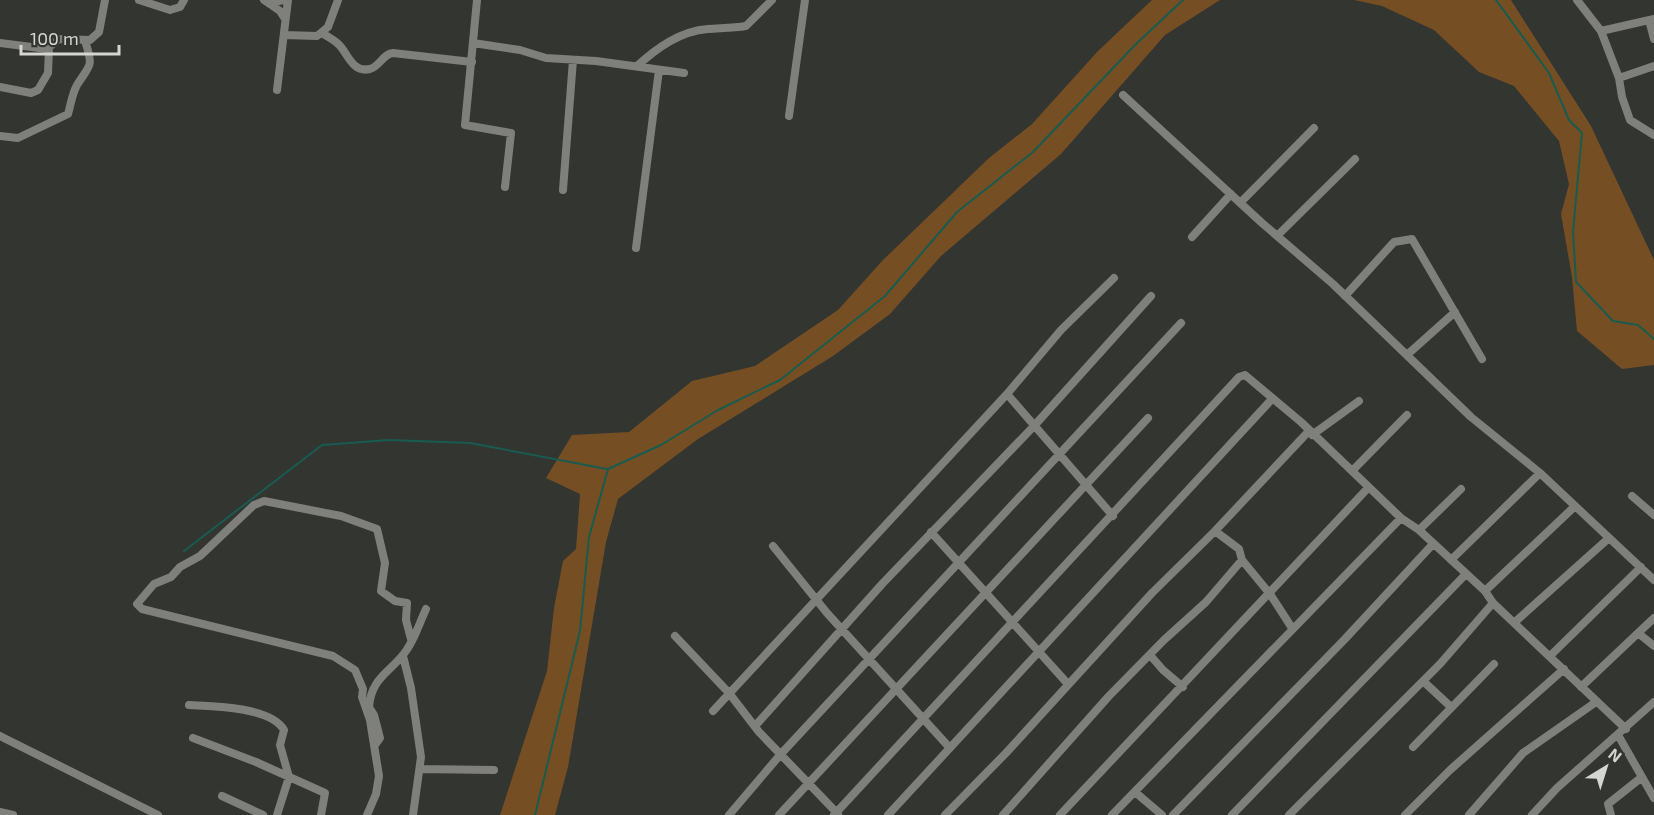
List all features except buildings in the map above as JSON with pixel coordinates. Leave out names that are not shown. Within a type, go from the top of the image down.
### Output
[{"type":"street","points":[[0,87],[31,93],[38,90],[48,74],[50,48],[59,39],[85,41],[99,32],[105,0]]},
{"type":"street","points":[[139,0],[170,10],[180,7],[184,0]]},
{"type":"street","points":[[267,2],[283,0]]},
{"type":"street","points":[[277,90],[288,0]]},
{"type":"street","points":[[284,35],[311,38],[322,33],[328,27],[338,0]]},
{"type":"street","points":[[477,0],[465,125],[511,133],[505,187]]},
{"type":"street","points":[[637,66],[664,43],[688,34],[707,29],[746,26],[772,0]]},
{"type":"street","points":[[789,116],[805,0]]},
{"type":"street","points":[[1577,0],[1601,30],[1619,78],[1622,97],[1630,120],[1654,135]]},
{"type":"street","points":[[267,2],[285,19]]},
{"type":"street","points":[[1601,30],[1651,20],[1654,39]]},
{"type":"street","points":[[322,33],[340,46],[355,66],[365,69],[374,68],[389,53],[393,52],[472,62]]},
{"type":"street","points":[[0,136],[18,138],[68,114],[73,93],[89,72],[92,60],[85,41]]},
{"type":"street","points":[[473,43],[520,50],[546,58],[637,66],[684,73]]},
{"type":"street","points":[[0,44],[50,48]]},
{"type":"street","points":[[563,190],[573,60]]},
{"type":"street","points":[[1619,78],[1654,66]]},
{"type":"street","points":[[636,248],[659,70]]},
{"type":"street","points":[[1123,94],[1408,354],[1471,417],[1540,474],[1573,508],[1654,580]]},
{"type":"street","points":[[1241,202],[1314,128]]},
{"type":"street","points":[[1277,236],[1355,159]]},
{"type":"street","points":[[1192,237],[1231,194]]},
{"type":"street","points":[[1345,296],[1394,242],[1412,238],[1482,359]]},
{"type":"street","points":[[713,711],[1007,394],[1061,330],[1114,278]]},
{"type":"street","points":[[756,725],[931,532],[1034,426],[1151,296]]},
{"type":"street","points":[[1408,354],[1455,312]]},
{"type":"street","points":[[729,815],[780,755],[1180,323]]},
{"type":"street","points":[[675,636],[729,693],[756,725],[759,732],[836,814],[923,717],[1113,516],[1239,377],[1245,375],[1301,422],[1310,433],[1353,470],[1368,489],[1401,518],[1419,530],[1465,575],[1485,591],[1493,603],[1551,655],[1596,702],[1626,729]]},
{"type":"street","points":[[1007,394],[1113,516]]},
{"type":"street","points":[[888,815],[1272,399]]},
{"type":"street","points":[[945,815],[1006,753],[1067,683],[1152,592],[1310,433],[1359,401]]},
{"type":"street","points":[[1353,470],[1407,415]]},
{"type":"street","points":[[779,815],[1148,418]]},
{"type":"street","points":[[1451,560],[1540,474]]},
{"type":"street","points":[[1060,815],[1151,716],[1183,687],[1368,489]]},
{"type":"street","points":[[1419,530],[1461,489]]},
{"type":"street","points":[[1632,496],[1654,515]]},
{"type":"street","points":[[367,815],[376,794],[379,776],[375,745],[362,697],[363,688],[353,668],[341,660],[141,609],[137,604],[154,584],[171,577],[180,567],[200,556],[254,505],[264,501],[341,516],[377,529],[385,563],[381,591],[395,601],[407,603],[406,620],[411,639]]},
{"type":"street","points":[[1485,591],[1573,508]]},
{"type":"street","points":[[1112,815],[1401,518]]},
{"type":"street","points":[[1215,531],[1234,542],[1242,560],[1270,594],[1292,628]]},
{"type":"street","points":[[931,532],[957,564],[1067,683]]},
{"type":"street","points":[[1515,622],[1609,538]]},
{"type":"street","points":[[1173,815],[1344,640],[1433,544]]},
{"type":"street","points":[[773,546],[815,599],[950,747]]},
{"type":"street","points":[[1003,815],[1109,696],[1206,602],[1242,560]]},
{"type":"street","points":[[1551,655],[1641,567]]},
{"type":"street","points":[[1232,815],[1465,575]]},
{"type":"street","points":[[1289,815],[1423,681],[1493,603]]},
{"type":"street","points":[[375,745],[380,738],[374,715],[369,707],[369,700],[382,675],[403,656],[426,609]]},
{"type":"street","points":[[1581,687],[1654,618]]},
{"type":"street","points":[[1638,633],[1654,646]]},
{"type":"street","points":[[1150,655],[1183,687]]},
{"type":"street","points":[[403,656],[416,718],[420,769],[413,815]]},
{"type":"street","points":[[1413,747],[1494,664]]},
{"type":"street","points":[[1405,815],[1450,770],[1564,669]]},
{"type":"street","points":[[1423,681],[1451,707]]},
{"type":"street","points":[[1469,815],[1523,753],[1596,702]]},
{"type":"street","points":[[1532,815],[1557,788],[1654,702]]},
{"type":"street","points":[[189,705],[235,708],[277,721],[284,730],[280,745],[289,777],[277,815]]},
{"type":"street","points":[[1618,735],[1654,798]]},
{"type":"street","points":[[0,736],[158,815]]},
{"type":"street","points":[[194,738],[326,793],[321,815]]},
{"type":"street","points":[[420,769],[494,770]]},
{"type":"street","points":[[1611,815],[1608,804],[1642,777]]},
{"type":"street","points":[[1135,792],[1162,815]]},
{"type":"street","points":[[222,796],[263,815]]},
{"type":"street","points":[[0,812],[13,815]]},
{"type":"shaded area","points":[[1152,0],[1220,0],[1165,35],[1061,154],[941,256],[890,314],[833,356],[698,439],[618,499],[606,542],[568,767],[555,815],[500,815],[547,671],[554,608],[563,561],[576,549],[580,494],[546,478],[572,435],[629,432],[692,381],[755,366],[838,310],[883,260],[989,158],[1032,124],[1098,51]]},
{"type":"shaded area","points":[[1354,0],[1511,0],[1591,126],[1654,260],[1654,365],[1622,369],[1577,331],[1572,277],[1561,214],[1569,184],[1559,141],[1514,86],[1479,72],[1434,30],[1382,6]]},
{"type":"waterway","points":[[535,815],[580,631],[589,537],[608,469],[661,445],[718,410],[780,380],[885,296],[957,212],[1033,152],[1135,45],[1183,0]]},
{"type":"waterway","points":[[1496,0],[1549,73],[1569,120],[1582,133],[1573,232],[1576,282],[1613,321],[1638,325],[1654,339]]},
{"type":"waterway","points":[[184,551],[322,445],[389,440],[470,443],[607,469]]}]
